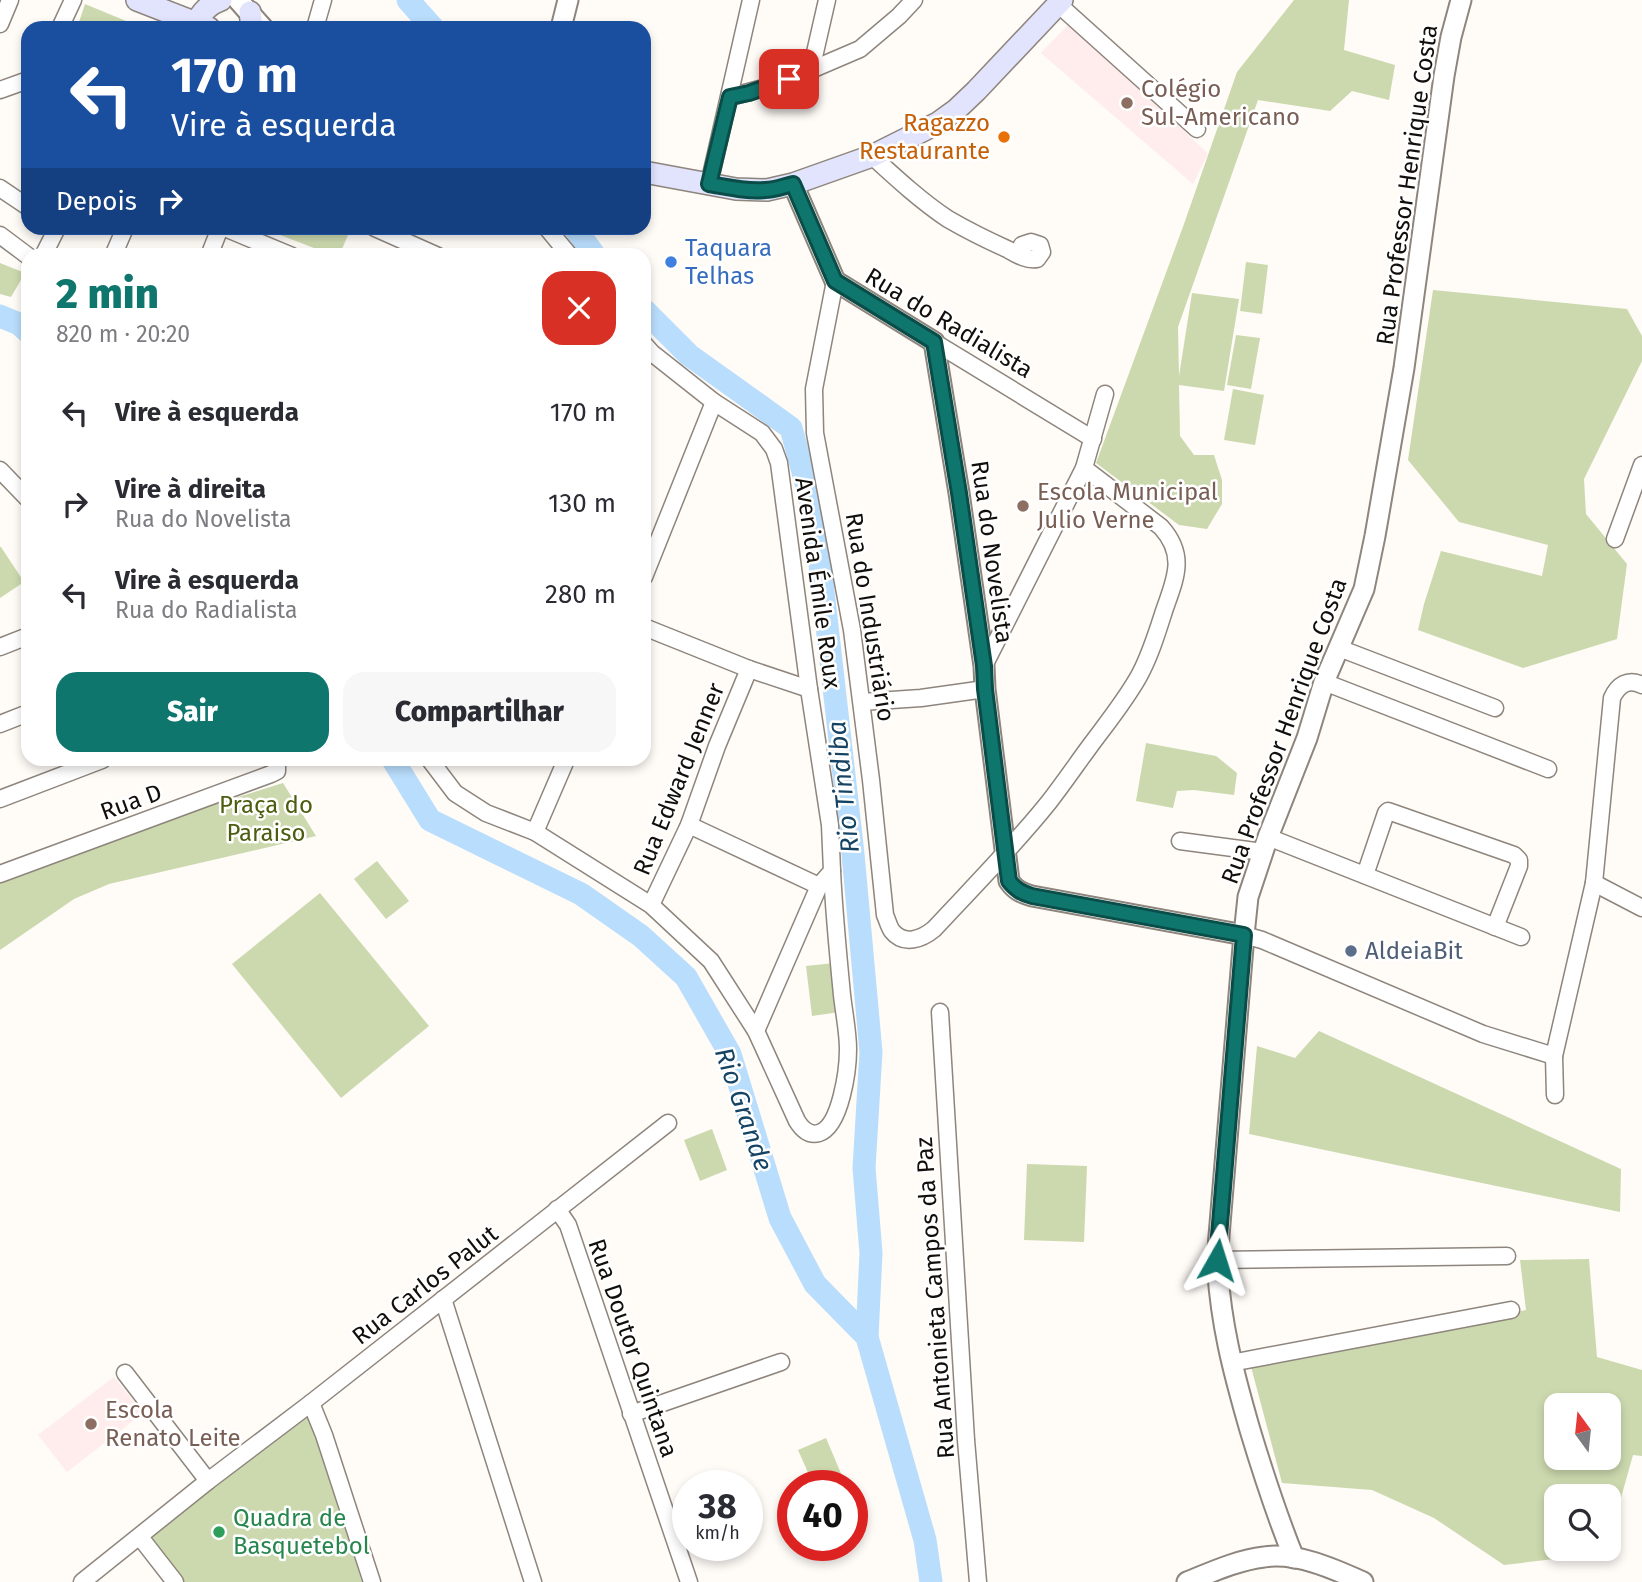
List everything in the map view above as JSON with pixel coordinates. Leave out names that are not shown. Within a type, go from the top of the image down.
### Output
[{"type":"main road","points":[[136,0],[192,21]]},
{"type":"main road","points":[[203,21],[204,11],[221,0]]},
{"type":"main road","points":[[651,173],[760,191],[793,184],[872,156],[938,123],[956,110],[1060,2]]},
{"type":"street","points":[[0,24],[10,0]]},
{"type":"street","points":[[63,21],[73,0]]},
{"type":"street","points":[[318,21],[323,0]]},
{"type":"street","points":[[563,21],[568,0]]},
{"type":"street","points":[[709,184],[751,0]]},
{"type":"street","points":[[811,71],[827,0]]},
{"type":"street","points":[[730,97],[811,71],[860,49],[914,0]]},
{"type":"street","name":"Rua Professor Henrique Costa","points":[[1294,1558],[1268,1487],[1231,1363],[1221,1311],[1217,1260],[1248,897],[1265,845],[1307,738],[1324,682],[1364,589],[1404,368],[1444,76],[1461,0]]},
{"type":"street","points":[[1060,2],[1197,129]]},
{"type":"street","points":[[872,156],[918,197],[947,218],[977,236],[1017,254]]},
{"type":"street","name":"Rua do Radialista","points":[[793,184],[835,281],[1093,439]]},
{"type":"street","points":[[0,188],[21,198]]},
{"type":"street","points":[[0,235],[21,251]]},
{"type":"street","points":[[242,235],[273,248]]},
{"type":"street","points":[[386,235],[405,248]]},
{"type":"street","name":"Rua do Industriário","points":[[835,281],[814,389],[815,433],[852,630],[885,915],[892,931],[910,941],[926,936],[1005,853]]},
{"type":"street","name":"Rua do Novelista","points":[[934,342],[984,666],[1009,881],[1019,892],[1032,896],[1244,935]]},
{"type":"street","name":"Avenida Émile Roux","points":[[651,352],[714,402],[762,433],[774,449],[779,463],[830,825],[834,914],[848,1049],[839,1105],[823,1131],[815,1134],[806,1132],[797,1121],[756,1031]]},
{"type":"street","points":[[984,666],[1084,468],[1105,394]]},
{"type":"street","points":[[651,560],[714,402]]},
{"type":"street","points":[[1615,539],[1637,494],[1642,466]]},
{"type":"street","points":[[1005,853],[1049,802],[1139,676],[1152,648],[1177,572],[1177,558],[1169,536],[1161,527],[1084,468]]},
{"type":"street","points":[[0,470],[21,492]]},
{"type":"street","points":[[651,630],[749,669],[809,689]]},
{"type":"street","points":[[0,647],[21,639]]},
{"type":"street","points":[[1339,648],[1495,708]]},
{"type":"street","name":"Rua Edward Jenner","points":[[651,905],[689,825],[717,746],[749,669]]},
{"type":"street","points":[[1324,682],[1548,769]]},
{"type":"street","points":[[1555,1095],[1554,1056],[1594,883],[1612,698],[1623,684],[1637,683]]},
{"type":"street","points":[[862,702],[921,698],[985,689]]},
{"type":"street","points":[[0,724],[21,716]]},
{"type":"street","points":[[0,799],[86,766]]},
{"type":"street","name":"Rua D","points":[[0,874],[261,778],[275,766]]},
{"type":"street","points":[[435,766],[455,793],[486,813],[535,832],[651,905],[711,961],[756,1031]]},
{"type":"street","points":[[535,832],[563,766]]},
{"type":"street","points":[[1365,875],[1385,813],[1388,811],[1514,855],[1518,866],[1495,927]]},
{"type":"street","points":[[689,825],[819,886]]},
{"type":"street","points":[[1180,841],[1265,845],[1365,875],[1521,937]]},
{"type":"street","points":[[756,1031],[819,886],[832,871]]},
{"type":"street","points":[[1594,883],[1642,908]]},
{"type":"street","points":[[1244,935],[1262,940],[1483,1034],[1554,1056]]},
{"type":"street","name":"Rua Antonieta Campos da Paz","points":[[940,1012],[966,1440],[978,1582]]},
{"type":"street","name":"Rua Carlos Palut","points":[[82,1582],[668,1123]]},
{"type":"street","name":"Rua Doutor Quintana","points":[[557,1209],[568,1225],[689,1582]]},
{"type":"street","points":[[1217,1260],[1507,1256]]},
{"type":"street","points":[[443,1299],[533,1582]]},
{"type":"street","points":[[1231,1363],[1511,1310]]},
{"type":"street","points":[[631,1414],[781,1362]]},
{"type":"street","points":[[125,1373],[208,1481]]},
{"type":"street","points":[[310,1404],[324,1435],[372,1582]]},
{"type":"street","points":[[140,1537],[175,1582]]},
{"type":"street","points":[[1187,1582],[1244,1561],[1266,1556],[1294,1558],[1363,1582]]},
{"type":"shaded area","name":"Colégio Sul-Americano","points":[[1071,22],[1208,154],[1193,184],[1041,53]]},
{"type":"shaded area","name":"Escola Renato Leite","points":[[114,1377],[143,1413],[67,1472],[38,1435]]},
{"type":"green space","points":[[1294,0],[1349,0],[1344,50],[1395,65],[1389,100],[1352,91],[1330,111],[1258,100],[1178,327],[1179,376],[1192,293],[1239,299],[1224,391],[1179,385],[1180,436],[1194,455],[1214,455],[1222,480],[1222,504],[1207,529],[1179,525],[1096,463],[1237,72]]},
{"type":"green space","points":[[85,4],[126,21],[79,21]]},
{"type":"green space","points":[[280,235],[348,235],[342,248],[314,248]]},
{"type":"green space","points":[[1246,262],[1268,265],[1262,314],[1240,311]]},
{"type":"green space","points":[[0,263],[21,271],[21,280],[11,297],[0,294]]},
{"type":"green space","points":[[1433,290],[1627,309],[1642,336],[1642,361],[1584,479],[1586,514],[1627,564],[1617,639],[1523,668],[1418,630],[1441,551],[1542,576],[1548,545],[1459,522],[1408,460]]},
{"type":"green space","points":[[1236,335],[1260,338],[1251,389],[1227,385]]},
{"type":"green space","points":[[1233,389],[1264,395],[1255,445],[1224,440]]},
{"type":"green space","points":[[1,547],[21,577],[21,584],[0,598]]},
{"type":"green space","points":[[1146,743],[1216,756],[1237,773],[1234,795],[1194,790],[1177,791],[1173,808],[1136,801]]},
{"type":"green space","name":"Praça do Paraiso","points":[[283,783],[316,836],[109,884],[74,899],[0,950],[0,882],[196,810]]},
{"type":"green space","points":[[377,861],[409,901],[386,919],[354,879]]},
{"type":"green space","points":[[320,893],[429,1026],[341,1098],[232,964]]},
{"type":"green space","points":[[834,963],[840,1012],[812,1016],[806,966]]},
{"type":"green space","points":[[1319,1031],[1621,1169],[1620,1212],[1249,1134],[1257,1046],[1295,1058]]},
{"type":"green space","points":[[712,1129],[727,1170],[700,1181],[684,1140]]},
{"type":"green space","points":[[1027,1164],[1087,1166],[1084,1242],[1024,1240]]},
{"type":"green space","points":[[1589,1259],[1597,1357],[1642,1370],[1642,1456],[1633,1455],[1621,1498],[1621,1484],[1544,1484],[1544,1560],[1504,1565],[1434,1518],[1372,1490],[1282,1483],[1250,1363],[1526,1310],[1520,1260]]},
{"type":"green space","points":[[306,1409],[362,1582],[177,1582],[142,1537]]},
{"type":"green space","points":[[826,1438],[840,1470],[807,1470],[798,1450]]},
{"type":"waterway","name":"Rio Tindiba","points":[[408,0],[427,21]]},
{"type":"waterway","name":"Rio Tindiba","points":[[580,235],[589,248]]},
{"type":"waterway","name":"Rio Grande","points":[[0,316],[21,326]]},
{"type":"waterway","name":"Rio Tindiba","points":[[651,317],[689,355],[791,428],[814,512],[853,854],[871,1052],[864,1168],[871,1253],[867,1337]]},
{"type":"waterway","name":"Rio Grande","points":[[397,766],[430,820],[581,894],[641,936],[686,977],[730,1054],[780,1218],[815,1284],[867,1337],[925,1540],[931,1582]]},
{"type":"place","name":"Colégio Sul-Americano","points":[[1127,103]]},
{"type":"place","name":"Ragazzo Restaurante","points":[[1004,137]]},
{"type":"place","name":"Taquara Telhas","points":[[671,262]]},
{"type":"place","name":"Escola Municipal Julio Verne","points":[[1023,506]]},
{"type":"place","name":"AldeiaBit","points":[[1351,951]]},
{"type":"place","name":"Escola Renato Leite","points":[[91,1424]]},
{"type":"place","name":"Quadra de Basquetebol","points":[[219,1532]]},
{"type":"route","points":[[789,79],[730,97],[709,184],[760,191],[793,184],[835,281],[934,342],[984,666],[1009,881],[1019,892],[1032,896],[1244,935],[1217,1260]]}]
